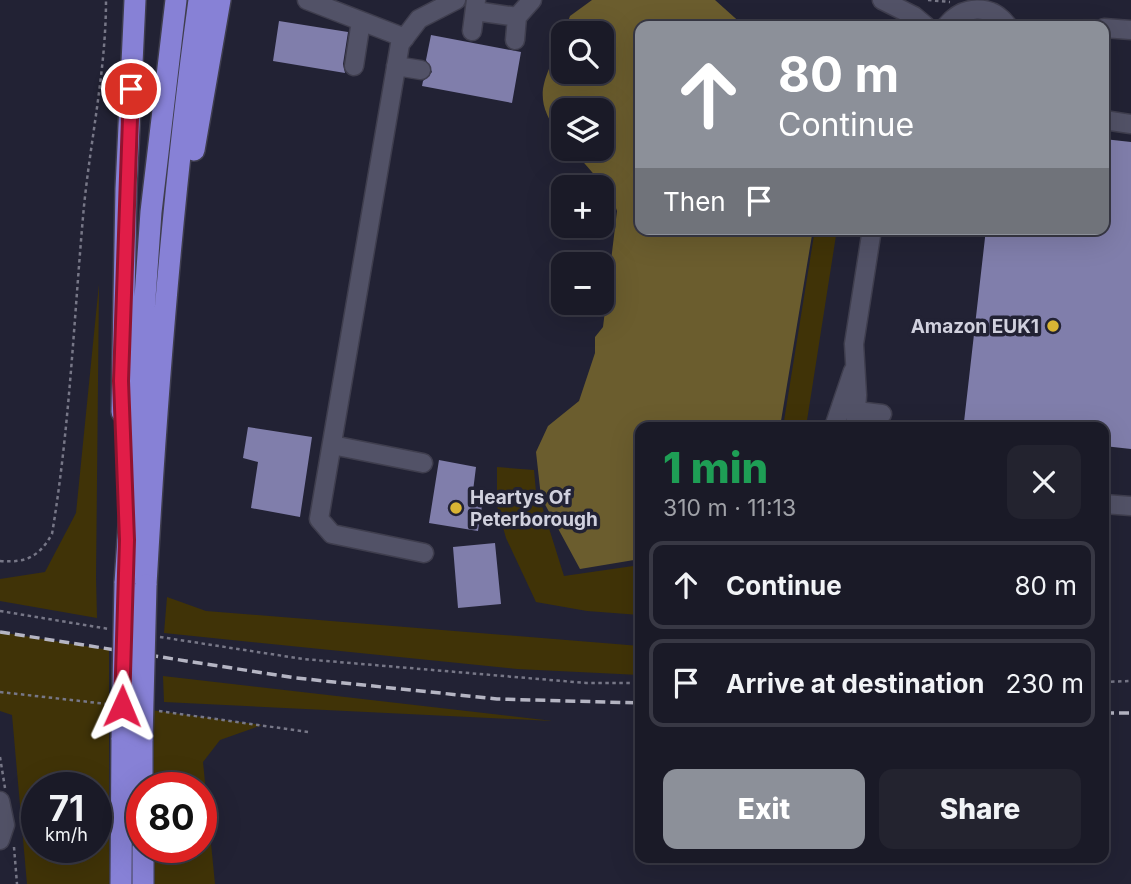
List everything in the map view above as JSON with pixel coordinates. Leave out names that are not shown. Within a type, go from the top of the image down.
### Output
[{"type":"highway","points":[[127,540],[121,381],[135,0]]},
{"type":"highway","points":[[139,772],[132,738],[125,583],[127,540],[150,212],[176,0]]},
{"type":"highway","points":[[121,884],[146,585],[156,399],[172,218],[199,0]]},
{"type":"highway","points":[[156,399],[208,61],[220,0]]},
{"type":"highway","points":[[143,863],[143,884]]},
{"type":"street","points":[[307,0],[405,38]]},
{"type":"street","points":[[424,553],[332,534],[319,519],[400,44],[419,19],[456,0]]},
{"type":"street","points":[[515,40],[517,17],[532,0]]},
{"type":"street","points":[[882,0],[920,21],[991,6],[1004,21]]},
{"type":"street","points":[[472,31],[475,6],[517,17]]},
{"type":"street","points":[[354,66],[361,21]]},
{"type":"street","points":[[1109,28],[1131,30]]},
{"type":"street","points":[[396,66],[421,70]]},
{"type":"street","points":[[1109,121],[1131,124]]},
{"type":"street","points":[[871,235],[854,344],[855,419],[882,414]]},
{"type":"street","points":[[836,422],[854,370]]},
{"type":"street","points":[[332,445],[423,463]]},
{"type":"street","points":[[1109,504],[1131,506]]},
{"type":"street","points":[[0,840],[3,810]]},
{"type":"path","points":[[0,561],[18,563],[34,557],[52,534],[90,148],[106,43],[106,0]]},
{"type":"path","points":[[928,0],[958,11]]},
{"type":"path","points":[[0,611],[116,630]]},
{"type":"path","points":[[156,636],[303,659],[586,683],[635,682]]},
{"type":"path","points":[[1109,682],[1131,681]]},
{"type":"shaded area","points":[[592,0],[715,0],[738,21],[635,21],[635,235],[812,235],[781,422],[635,422],[635,560],[580,569],[541,497],[536,452],[548,426],[579,401],[595,353],[595,337],[603,327],[604,315],[614,315],[612,252],[617,211],[614,202],[614,175],[595,175],[582,161],[614,161],[614,98],[551,98],[551,122],[543,99],[543,88],[551,65],[551,84],[614,84],[614,21],[568,21],[570,16]]},
{"type":"shaded area","points":[[814,235],[836,235],[807,422],[784,422]]},
{"type":"shaded area","points":[[99,284],[97,618],[0,601],[0,579],[45,572],[76,513]]},
{"type":"shaded area","points":[[497,467],[534,470],[536,492],[524,503],[542,506],[564,576],[635,566],[635,615],[587,611],[536,602],[506,538],[497,506]]},
{"type":"shaded area","points":[[167,597],[206,611],[635,646],[635,675],[517,669],[164,633]]},
{"type":"shaded area","points":[[0,632],[109,650],[109,772],[21,772],[21,816],[12,715],[0,711]]},
{"type":"shaded area","points":[[163,676],[553,721],[164,702]]},
{"type":"shaded area","points":[[151,710],[262,725],[220,740],[203,762],[204,772],[151,772]]},
{"type":"shaded area","points":[[25,863],[109,863],[109,884],[27,884]]},
{"type":"shaded area","points":[[151,863],[213,863],[215,884],[151,884]]},
{"type":"building","points":[[279,21],[348,32],[343,64],[345,73],[273,61]]},
{"type":"building","points":[[431,35],[521,52],[512,103],[422,86],[432,72],[426,60]]},
{"type":"building","name":"Amazon EUK1","points":[[1109,140],[1131,142],[1131,449],[1109,447],[1109,422],[964,422],[985,235],[1109,235]]},
{"type":"building","points":[[248,427],[312,437],[300,517],[251,508],[258,462],[243,458]]},
{"type":"building","name":"Heartys Of Peterborough","points":[[439,460],[476,467],[473,491],[484,493],[478,531],[429,523]]},
{"type":"building","points":[[495,543],[501,604],[458,608],[453,547]]},
{"type":"railway","points":[[0,632],[296,678],[497,699],[635,703]]},
{"type":"railway","points":[[1109,713],[1131,713]]},
{"type":"place","name":"Amazon EUK1","points":[[1053,326]]},
{"type":"place","name":"Heartys Of Peterborough","points":[[456,508]]},
{"type":"route","points":[[122,706],[127,540],[121,381],[131,89]]}]
